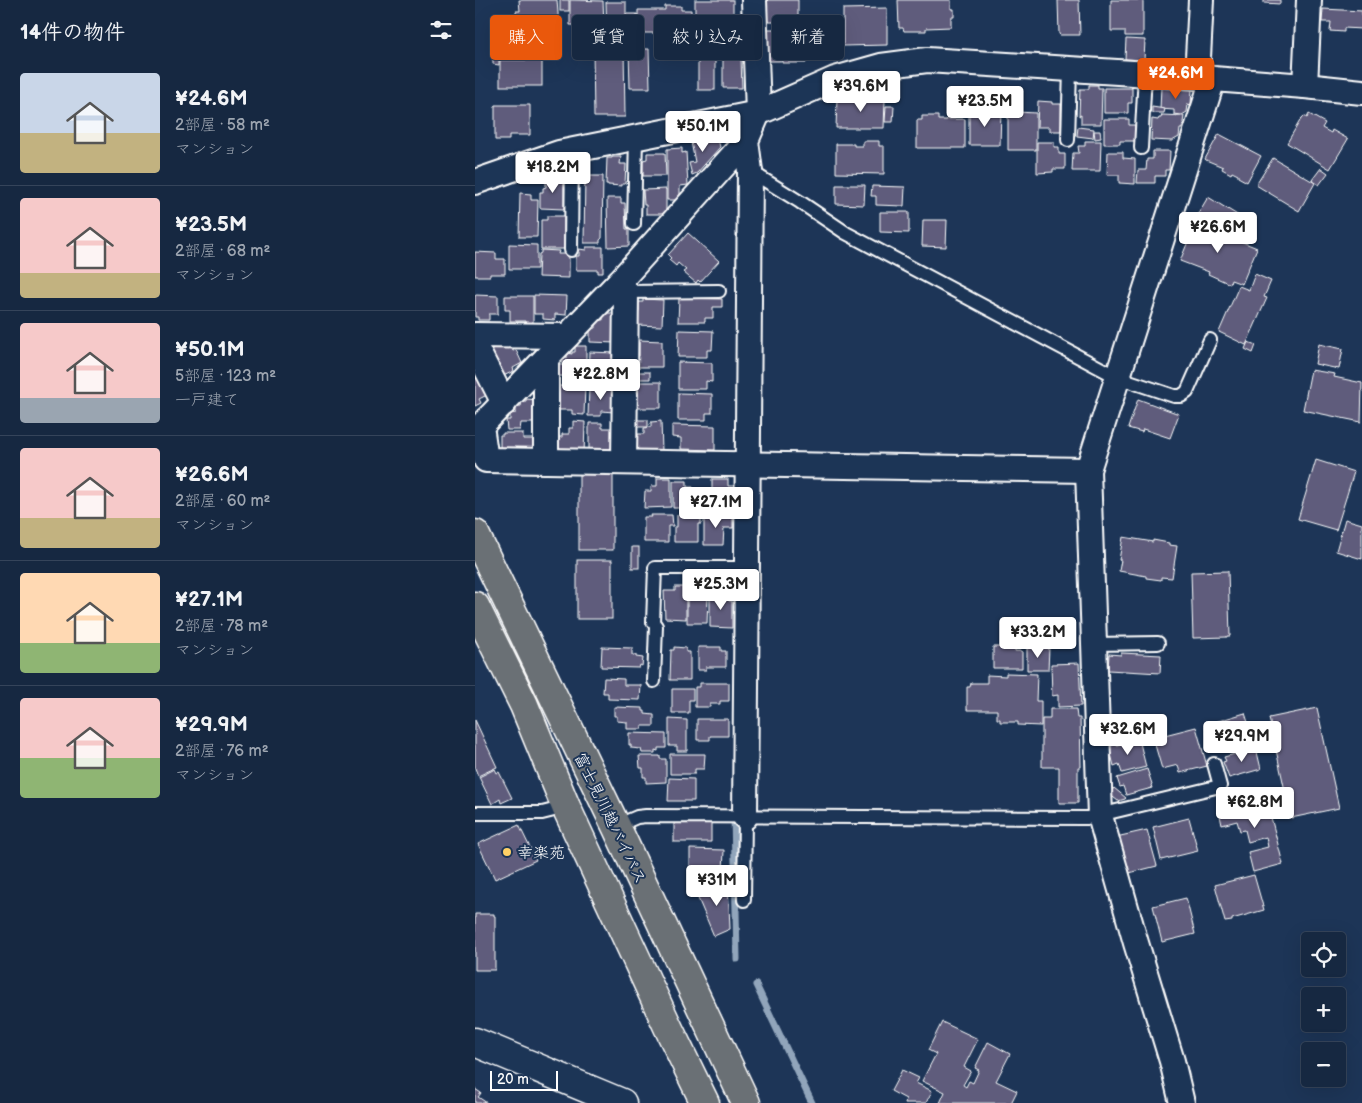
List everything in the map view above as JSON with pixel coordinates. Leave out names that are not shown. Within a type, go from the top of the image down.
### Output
[{"type":"highway","name":"富士見川越バイパス","points":[[475,534],[616,826],[746,1103]]},
{"type":"highway","name":"富士見川越バイパス","points":[[475,606],[524,705],[566,807],[705,1103]]},
{"type":"main road","points":[[475,1042],[622,1103]]},
{"type":"street","points":[[754,0],[758,113],[746,140],[623,286],[567,336],[481,426],[486,460],[1088,470]]},
{"type":"street","points":[[1182,1103],[1172,1061],[1100,816],[1088,470],[1205,78],[1201,0]]},
{"type":"street","points":[[1305,86],[1309,0]]},
{"type":"street","points":[[475,182],[559,153],[758,113],[835,79],[881,66],[927,60],[1205,78],[1362,92]]},
{"type":"street","points":[[745,817],[749,171],[746,140]]},
{"type":"street","points":[[623,286],[624,462]]},
{"type":"street","points":[[475,335],[567,336]]},
{"type":"street","points":[[475,346],[504,403]]},
{"type":"street","points":[[546,359],[546,460]]},
{"type":"lane","points":[[1068,140],[1070,69]]},
{"type":"lane","points":[[1141,148],[1145,74]]},
{"type":"lane","points":[[634,224],[637,137]]},
{"type":"lane","points":[[571,250],[572,150]]},
{"type":"lane","points":[[749,171],[846,232],[1117,377],[1174,396],[1181,396],[1187,392],[1210,340]]},
{"type":"lane","points":[[623,286],[719,291]]},
{"type":"lane","points":[[654,681],[656,626],[653,622],[655,568],[747,568]]},
{"type":"lane","points":[[1094,644],[1159,643]]},
{"type":"lane","points":[[616,826],[637,817],[646,816],[1087,818],[1220,786],[1214,764]]},
{"type":"lane","points":[[475,813],[526,814],[547,812],[566,807]]},
{"type":"lane","points":[[744,900],[745,817]]},
{"type":"building","points":[[519,0],[557,0],[558,15],[516,15],[516,11],[520,11]]},
{"type":"building","points":[[560,0],[569,0],[569,11],[560,11]]},
{"type":"building","points":[[570,0],[603,1],[604,15],[572,15],[572,25],[570,25]]},
{"type":"building","points":[[695,0],[733,0],[733,15],[695,15]]},
{"type":"building","points":[[767,0],[798,0],[798,15],[772,15],[772,22],[767,22]]},
{"type":"building","points":[[898,0],[951,0],[951,9],[954,9],[954,17],[951,17],[951,27],[926,28],[926,31],[904,31],[903,28],[899,28]]},
{"type":"building","points":[[1058,0],[1079,0],[1080,35],[1059,34]]},
{"type":"building","points":[[1111,0],[1143,0],[1143,36],[1125,36],[1125,31],[1111,31]]},
{"type":"building","points":[[1264,0],[1280,0],[1280,4],[1264,3]]},
{"type":"building","points":[[606,2],[626,2],[626,15],[606,15]]},
{"type":"building","points":[[665,6],[681,6],[681,10],[691,10],[691,15],[654,15],[654,33],[644,33],[644,15],[638,15],[638,10],[665,10]]},
{"type":"building","points":[[887,8],[887,45],[844,46],[843,9]]},
{"type":"building","points":[[1323,9],[1362,11],[1362,29],[1344,28],[1344,32],[1330,31],[1331,22],[1322,22]]},
{"type":"building","points":[[767,29],[772,29],[772,60],[806,60],[806,63],[782,63],[782,61],[767,61]]},
{"type":"building","points":[[1126,39],[1145,40],[1144,60],[1125,59]]},
{"type":"building","points":[[644,49],[649,49],[650,88],[630,88],[629,60],[644,60]]},
{"type":"building","points":[[493,60],[499,60],[499,65],[493,64]]},
{"type":"building","points":[[500,60],[542,60],[542,86],[500,86]]},
{"type":"building","points":[[593,60],[624,60],[625,117],[594,117]]},
{"type":"building","points":[[698,60],[715,60],[715,90],[698,90]]},
{"type":"building","points":[[723,60],[741,60],[742,88],[723,88]]},
{"type":"building","points":[[1089,85],[1098,85],[1098,88],[1102,88],[1101,124],[1081,124],[1081,115],[1079,116],[1080,89],[1089,89]]},
{"type":"building","points":[[1161,87],[1192,89],[1191,105],[1188,104],[1187,112],[1182,115],[1174,114],[1174,110],[1160,109]]},
{"type":"building","points":[[1104,88],[1132,88],[1132,103],[1128,103],[1128,113],[1104,113]]},
{"type":"building","points":[[863,95],[879,95],[879,100],[885,100],[884,128],[836,128],[837,98],[863,101]]},
{"type":"building","points":[[1038,101],[1061,104],[1061,131],[1050,131],[1050,127],[1037,127]]},
{"type":"building","points":[[495,105],[530,105],[530,135],[509,135],[509,140],[495,140]]},
{"type":"building","points":[[886,106],[894,106],[893,122],[885,122]]},
{"type":"building","points":[[1152,107],[1165,109],[1164,113],[1152,113]]},
{"type":"building","points":[[1008,108],[1017,108],[1017,112],[1036,113],[1036,150],[1008,150]]},
{"type":"building","points":[[984,110],[1001,110],[1000,145],[969,145],[969,114],[984,114]]},
{"type":"building","points":[[1309,114],[1325,123],[1322,128],[1331,133],[1332,130],[1348,139],[1330,169],[1287,143],[1301,119],[1304,116],[1307,118]]},
{"type":"building","points":[[1162,115],[1184,116],[1179,137],[1172,141],[1151,140],[1152,119],[1158,120]]},
{"type":"building","points":[[922,116],[938,116],[938,120],[965,119],[965,148],[917,148],[917,120],[922,120]]},
{"type":"building","points":[[1104,119],[1129,119],[1129,125],[1135,125],[1135,141],[1120,141],[1120,144],[1104,144]]},
{"type":"building","points":[[1078,127],[1094,129],[1093,138],[1077,136]]},
{"type":"building","points":[[1094,131],[1100,131],[1101,138],[1095,139]]},
{"type":"building","points":[[1219,134],[1261,156],[1247,182],[1238,177],[1238,175],[1232,172],[1231,174],[1222,169],[1223,167],[1205,159]]},
{"type":"building","points":[[717,136],[720,147],[697,173],[692,175],[689,163],[695,162],[691,142]]},
{"type":"building","points":[[863,141],[879,141],[879,146],[884,146],[884,174],[836,173],[836,144],[863,146]]},
{"type":"building","points":[[1085,141],[1101,141],[1100,171],[1072,171],[1073,153],[1079,153],[1078,146],[1085,146]]},
{"type":"building","points":[[1037,142],[1054,142],[1054,147],[1059,147],[1059,154],[1065,154],[1065,169],[1053,169],[1053,172],[1037,173]]},
{"type":"building","points":[[682,148],[682,153],[686,152],[688,185],[680,186],[680,200],[667,200],[667,149]]},
{"type":"building","points":[[1153,151],[1170,151],[1169,170],[1165,170],[1165,176],[1155,176],[1155,183],[1137,183],[1138,170],[1146,170],[1147,159],[1153,159]]},
{"type":"building","points":[[1108,152],[1123,152],[1123,158],[1135,159],[1135,184],[1119,183],[1119,175],[1107,175]]},
{"type":"building","points":[[647,153],[665,153],[666,176],[643,176],[643,160],[647,159]]},
{"type":"building","points":[[621,157],[620,164],[626,164],[625,184],[622,184],[622,186],[606,184],[607,158]]},
{"type":"building","points":[[1273,158],[1315,183],[1299,211],[1256,185]]},
{"type":"building","points":[[1321,168],[1328,173],[1319,185],[1312,180]]},
{"type":"building","points":[[556,176],[564,176],[564,209],[540,208],[540,192],[543,192],[543,188],[546,187],[546,178],[556,178]]},
{"type":"building","points":[[585,176],[603,176],[602,238],[600,243],[584,243]]},
{"type":"building","points":[[836,185],[865,185],[864,205],[836,204]]},
{"type":"building","points":[[872,186],[905,187],[904,206],[876,205],[876,196],[871,196]]},
{"type":"building","points":[[666,189],[666,214],[646,214],[643,190]]},
{"type":"building","points":[[520,193],[531,194],[531,200],[538,200],[537,237],[519,237]]},
{"type":"building","points":[[1208,197],[1239,216],[1229,233],[1198,214]]},
{"type":"building","points":[[607,198],[621,198],[621,203],[625,203],[626,229],[629,229],[629,246],[608,247]]},
{"type":"building","points":[[880,212],[909,212],[909,233],[880,232]]},
{"type":"building","points":[[547,216],[564,216],[564,249],[541,249],[541,220],[547,220]]},
{"type":"building","points":[[923,220],[947,220],[946,247],[922,246]]},
{"type":"building","points":[[1199,221],[1229,233],[1228,236],[1257,248],[1242,284],[1231,280],[1230,284],[1208,274],[1209,272],[1180,261],[1196,222],[1198,223]]},
{"type":"building","points":[[688,233],[719,261],[700,282],[698,280],[696,283],[683,272],[686,270],[678,263],[676,266],[669,260],[671,258],[668,255]]},
{"type":"building","points":[[509,244],[537,245],[537,269],[509,269]]},
{"type":"building","points":[[586,247],[603,247],[603,273],[598,273],[598,270],[576,270],[576,256],[579,256],[579,249],[586,250]]},
{"type":"building","points":[[541,250],[559,251],[558,254],[569,254],[569,278],[538,277],[539,254]]},
{"type":"building","points":[[475,252],[496,253],[496,259],[505,259],[505,274],[475,276]]},
{"type":"building","points":[[1255,274],[1271,281],[1264,297],[1267,298],[1246,345],[1219,332],[1239,286],[1249,290]]},
{"type":"building","points":[[475,295],[498,296],[498,314],[489,314],[489,320],[478,320],[478,317],[475,317]]},
{"type":"building","points":[[534,295],[567,296],[566,315],[555,314],[555,320],[543,319],[543,314],[534,314]]},
{"type":"building","points":[[505,296],[533,296],[533,323],[510,321],[510,310],[505,310]]},
{"type":"building","points":[[679,298],[722,299],[722,307],[713,307],[713,318],[705,318],[705,322],[678,322]]},
{"type":"building","points":[[643,299],[663,300],[662,326],[636,325],[639,302],[643,302]]},
{"type":"building","points":[[603,313],[617,313],[616,343],[590,342],[590,328],[596,328],[596,323],[599,322],[599,319],[603,320]]},
{"type":"building","points":[[679,330],[713,331],[712,350],[707,350],[707,357],[678,357]]},
{"type":"building","points":[[639,340],[662,341],[662,367],[635,367],[635,356],[639,356]]},
{"type":"building","points":[[1248,342],[1256,345],[1253,353],[1245,349]]},
{"type":"building","points":[[502,343],[509,343],[513,351],[516,350],[522,363],[513,368],[514,371],[501,377],[488,349]]},
{"type":"building","points":[[1319,344],[1343,349],[1339,369],[1315,364]]},
{"type":"building","points":[[575,346],[586,346],[586,377],[559,376],[559,365],[563,365],[563,358],[567,358],[567,353],[572,354],[572,352],[575,352]]},
{"type":"building","points":[[590,352],[615,353],[615,376],[601,376],[601,380],[589,380]]},
{"type":"building","points":[[678,362],[712,363],[712,382],[706,381],[706,389],[678,389]]},
{"type":"building","points":[[1311,370],[1335,374],[1334,377],[1362,383],[1361,422],[1303,410]]},
{"type":"building","points":[[475,372],[487,395],[479,399],[481,403],[475,406]]},
{"type":"building","points":[[635,372],[650,372],[650,379],[634,379]]},
{"type":"building","points":[[573,380],[585,381],[585,384],[573,384]]},
{"type":"building","points":[[638,382],[661,382],[661,408],[636,408],[635,397],[638,397]]},
{"type":"building","points":[[559,386],[585,386],[584,415],[572,414],[572,410],[559,410]]},
{"type":"building","points":[[589,388],[615,388],[614,412],[601,411],[601,416],[588,416]]},
{"type":"building","points":[[678,393],[712,394],[712,413],[706,413],[706,420],[678,420]]},
{"type":"building","points":[[526,399],[539,400],[540,423],[521,423],[520,430],[507,430],[506,420],[510,420],[510,414],[516,413],[516,408],[521,406],[522,401],[526,401]]},
{"type":"building","points":[[1138,399],[1179,414],[1170,438],[1143,429],[1142,432],[1128,428]]},
{"type":"building","points":[[635,420],[648,420],[648,427],[635,427]]},
{"type":"building","points":[[573,421],[585,422],[584,454],[559,451],[559,437],[562,437],[562,434],[569,434],[569,428],[573,428]]},
{"type":"building","points":[[661,421],[662,451],[635,451],[635,437],[638,434],[644,434],[644,428],[651,427],[651,422]]},
{"type":"building","points":[[589,423],[602,423],[602,428],[612,428],[615,452],[589,454]]},
{"type":"building","points":[[672,425],[715,426],[715,450],[681,449],[681,438],[672,437]]},
{"type":"building","points":[[503,433],[523,433],[523,439],[538,439],[536,452],[500,452],[500,435],[503,435]]},
{"type":"building","points":[[1316,460],[1354,472],[1336,530],[1298,519]]},
{"type":"building","points":[[579,474],[613,474],[613,550],[579,550]]},
{"type":"building","points":[[657,478],[671,478],[671,507],[644,508],[645,491],[651,491],[651,486],[657,486]]},
{"type":"building","points":[[712,479],[728,479],[728,486],[732,486],[733,508],[705,505],[704,492],[712,492]]},
{"type":"building","points":[[673,481],[687,481],[687,487],[693,487],[693,491],[702,491],[702,508],[673,508]]},
{"type":"building","points":[[651,515],[672,515],[673,526],[668,526],[668,542],[644,542],[644,517],[652,517]]},
{"type":"building","points":[[677,515],[701,515],[701,524],[698,524],[698,542],[674,542],[674,527],[677,527]]},
{"type":"building","points":[[704,516],[733,516],[733,528],[724,528],[723,545],[704,545]]},
{"type":"building","points":[[1345,519],[1362,524],[1362,559],[1336,551]]},
{"type":"building","points":[[1123,537],[1153,542],[1153,540],[1177,546],[1172,578],[1161,577],[1161,580],[1119,571]]},
{"type":"building","points":[[632,547],[639,547],[639,568],[632,568]]},
{"type":"building","points":[[577,560],[612,560],[612,619],[577,619]]},
{"type":"building","points":[[1228,571],[1230,636],[1193,638],[1191,572]]},
{"type":"building","points":[[687,585],[702,585],[702,595],[708,595],[707,623],[687,623]]},
{"type":"building","points":[[675,587],[686,587],[686,619],[665,618],[664,591],[675,591]]},
{"type":"building","points":[[710,594],[729,595],[729,601],[732,601],[732,628],[710,627]]},
{"type":"building","points":[[602,647],[632,648],[632,655],[643,658],[642,666],[640,665],[639,668],[601,667]]},
{"type":"building","points":[[674,647],[686,648],[686,652],[690,652],[690,680],[670,680],[671,650],[674,650]]},
{"type":"building","points":[[698,647],[721,647],[721,651],[726,651],[726,667],[706,667],[706,670],[698,670]]},
{"type":"building","points":[[993,647],[1015,647],[1015,651],[1022,651],[1022,668],[993,668]]},
{"type":"building","points":[[1027,648],[1049,648],[1048,670],[1027,670]]},
{"type":"building","points":[[1121,653],[1161,655],[1160,673],[1108,670],[1109,654],[1121,655]]},
{"type":"building","points":[[1079,663],[1081,706],[1058,707],[1058,695],[1052,696],[1051,664]]},
{"type":"building","points":[[1006,673],[1037,674],[1036,701],[1041,701],[1041,726],[1018,725],[1018,722],[1000,722],[1000,719],[997,719],[997,710],[967,710],[967,687],[970,687],[971,683],[987,683],[987,675],[1006,676]]},
{"type":"building","points":[[604,678],[624,679],[624,685],[641,685],[640,700],[608,699],[608,693],[603,693]]},
{"type":"building","points":[[700,683],[729,683],[729,701],[720,701],[720,704],[710,704],[710,707],[695,707],[695,687],[700,687]]},
{"type":"building","points":[[672,689],[693,689],[693,700],[689,700],[689,713],[672,713]]},
{"type":"building","points":[[614,707],[643,708],[645,714],[654,715],[654,726],[642,726],[642,729],[627,729],[627,722],[617,721],[617,716],[614,716]]},
{"type":"building","points":[[1317,708],[1339,808],[1291,818],[1269,718]]},
{"type":"building","points":[[1050,709],[1076,709],[1077,718],[1080,718],[1081,767],[1078,767],[1078,803],[1059,803],[1059,767],[1042,767],[1042,719],[1050,719]]},
{"type":"building","points":[[1245,713],[1252,735],[1218,744],[1217,741],[1210,744],[1205,725]]},
{"type":"building","points":[[669,719],[687,720],[687,751],[677,751],[677,746],[669,746]]},
{"type":"building","points":[[697,719],[728,719],[728,736],[710,736],[710,740],[697,740]]},
{"type":"building","points":[[475,720],[497,767],[478,776],[475,768]]},
{"type":"building","points":[[1196,727],[1207,766],[1180,773],[1178,765],[1162,769],[1153,738]]},
{"type":"building","points":[[629,733],[666,734],[666,748],[658,748],[658,751],[655,750],[655,753],[642,753],[641,749],[631,748],[631,745],[629,745]]},
{"type":"building","points":[[1148,735],[1150,742],[1141,744],[1139,738]]},
{"type":"building","points":[[1139,739],[1146,767],[1122,773],[1119,764],[1114,766],[1109,746]]},
{"type":"building","points":[[1256,748],[1261,769],[1229,778],[1223,762],[1226,761],[1224,757]]},
{"type":"building","points":[[670,754],[705,754],[704,769],[695,769],[695,774],[670,774]]},
{"type":"building","points":[[639,756],[660,756],[660,759],[666,759],[666,782],[646,783],[646,777],[643,777],[643,768],[640,768]]},
{"type":"building","points":[[495,769],[497,773],[499,772],[512,798],[501,803],[500,799],[492,804],[479,777]]},
{"type":"building","points":[[1147,769],[1152,788],[1126,795],[1123,786],[1120,787],[1117,778]]},
{"type":"building","points":[[669,778],[694,779],[694,801],[668,801]]},
{"type":"building","points":[[1114,788],[1126,798],[1118,801],[1109,794]]},
{"type":"building","points":[[1265,794],[1283,864],[1253,872],[1248,852],[1268,847],[1266,837],[1248,842],[1245,830],[1240,831],[1237,821],[1222,825],[1218,806]]},
{"type":"building","points":[[1189,818],[1198,851],[1161,860],[1153,827]]},
{"type":"building","points":[[674,822],[711,823],[711,842],[674,842]]},
{"type":"building","points":[[519,825],[536,860],[495,879],[478,844]]},
{"type":"building","points":[[1147,830],[1157,866],[1125,874],[1116,837]]},
{"type":"building","points":[[690,849],[724,850],[723,871],[714,871],[714,874],[690,874]]},
{"type":"building","points":[[1254,875],[1264,910],[1225,922],[1215,885]]},
{"type":"building","points":[[728,883],[730,929],[714,936],[697,896],[707,891],[706,888],[711,884]]},
{"type":"building","points":[[1186,898],[1195,934],[1162,942],[1153,906]]},
{"type":"building","points":[[475,914],[494,914],[495,916],[495,970],[475,970]]},
{"type":"building","points":[[942,1022],[978,1039],[964,1067],[971,1071],[963,1085],[966,1087],[969,1081],[973,1083],[979,1070],[975,1068],[988,1042],[1010,1054],[996,1081],[1017,1091],[1011,1103],[940,1103],[945,1092],[922,1081],[936,1054],[928,1050]]},
{"type":"building","points":[[902,1070],[919,1078],[916,1083],[932,1091],[926,1103],[905,1103],[906,1099],[891,1091]]},
{"type":"building","points":[[475,1089],[481,1093],[478,1097],[487,1103],[475,1103]]},
{"type":"waterway","points":[[734,815],[737,959]]},
{"type":"waterway","points":[[756,985],[812,1103]]},
{"type":"place","name":"幸楽苑","points":[[507,852]]}]
